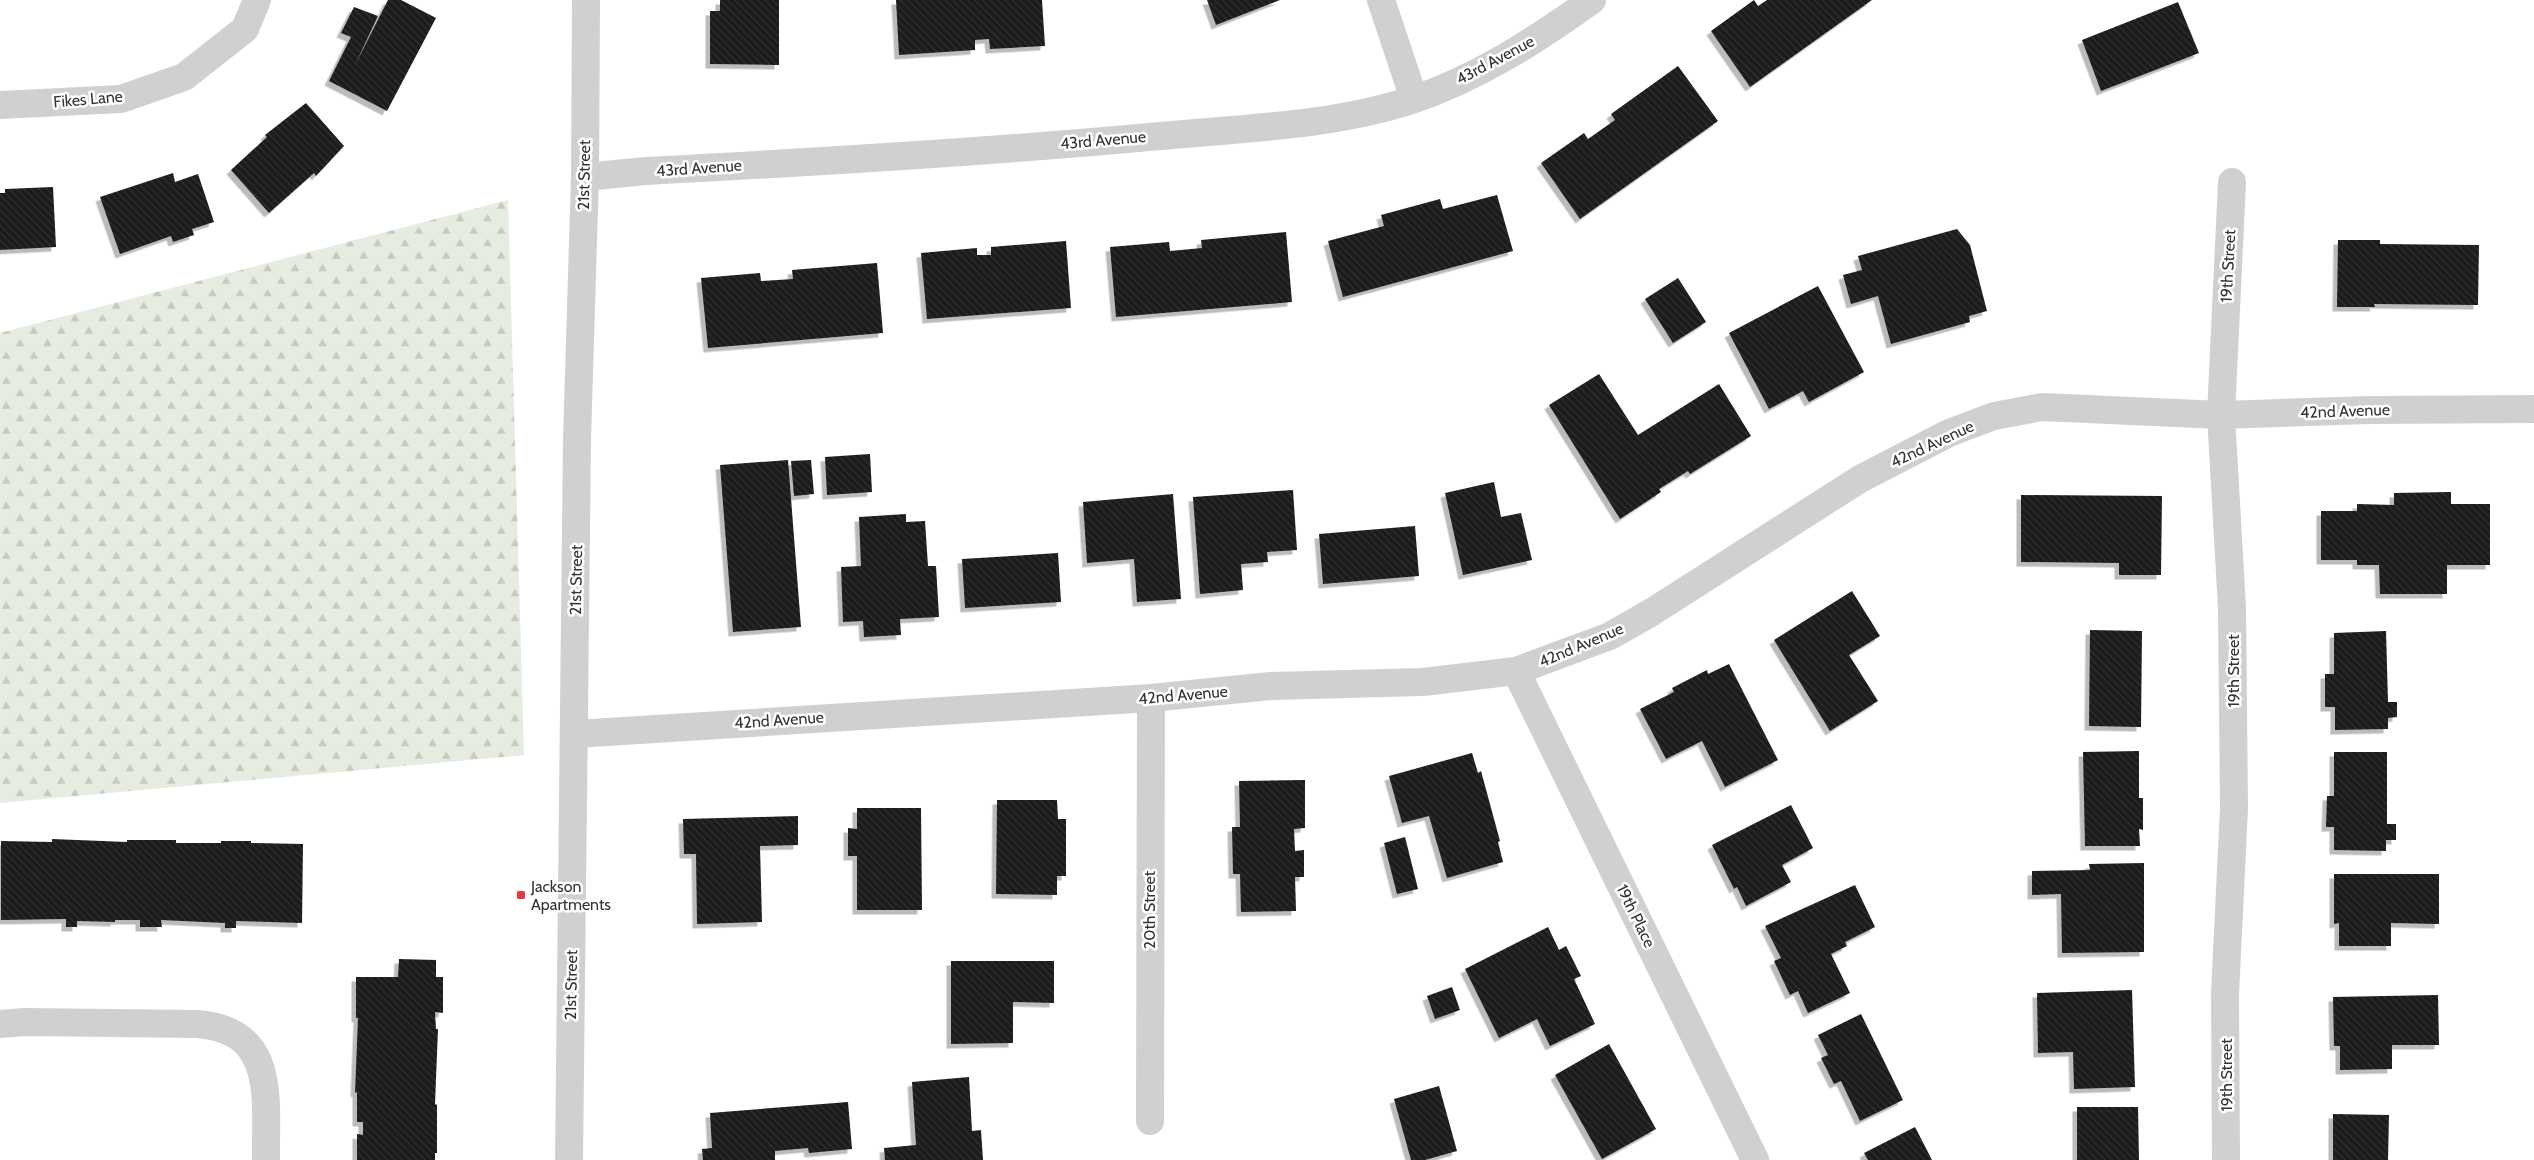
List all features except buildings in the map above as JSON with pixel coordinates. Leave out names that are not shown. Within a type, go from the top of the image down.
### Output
[{"type":"street","name":"Fikes Lane","points":[[0,105],[121,99],[184,77],[245,29],[257,0]]},
{"type":"street","name":"21st Street","points":[[570,1160],[577,439],[585,177],[586,0]]},
{"type":"street","points":[[1381,0],[1414,99]]},
{"type":"street","name":"43rd Avenue","points":[[585,177],[1092,142],[1328,120],[1414,99],[1490,66],[1532,42],[1592,0]]},
{"type":"street","name":"19th Street","points":[[2226,1160],[2225,994],[2234,798],[2232,608],[2221,415],[2232,182]]},
{"type":"street","name":"42nd Avenue","points":[[575,734],[1151,698],[1271,686],[1423,682],[1516,671],[1610,636],[1652,612],[1860,479],[1948,432],[1985,419],[2042,407],[2221,415],[2369,410],[2534,409]]},
{"type":"street","name":"19th Place","points":[[1516,671],[1755,1160]]},
{"type":"street","name":"20th Street","points":[[1150,1121],[1151,698]]},
{"type":"street","points":[[0,1024],[25,1022],[197,1024],[215,1026],[232,1032],[247,1043],[258,1057],[264,1072],[266,1160]]},
{"type":"green space","points":[[508,200],[524,755],[0,803],[0,333]]},
{"type":"place","name":"Jackson Apartments","points":[[521,895]]}]
